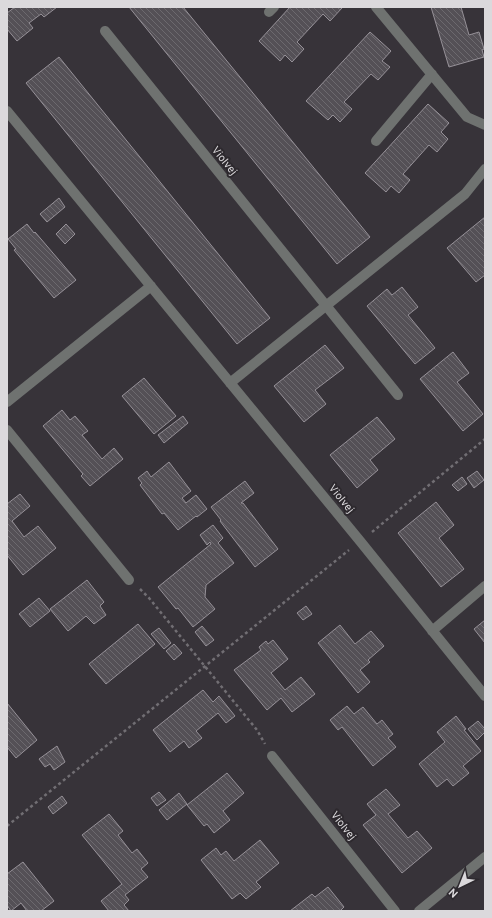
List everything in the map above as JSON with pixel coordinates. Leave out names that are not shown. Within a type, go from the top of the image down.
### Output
[{"type":"street","points":[[376,7],[467,117],[485,125]]},
{"type":"street","name":"Violvej","points":[[105,31],[398,395]]},
{"type":"street","points":[[376,141],[432,74]]},
{"type":"street","name":"Violvej","points":[[7,110],[485,696]]},
{"type":"street","points":[[230,383],[325,305],[465,194],[485,169]]},
{"type":"street","points":[[7,402],[151,286]]},
{"type":"street","points":[[7,430],[129,580]]},
{"type":"street","points":[[432,630],[485,586]]},
{"type":"street","name":"Violvej","points":[[272,756],[395,911]]},
{"type":"street","points":[[419,911],[485,856]]},
{"type":"path","points":[[7,826],[485,439]]},
{"type":"path","points":[[129,580],[149,598],[205,666],[257,730],[272,756]]},
{"type":"building","points":[[15,7],[57,7],[44,17],[41,14],[29,23],[33,28],[17,41],[7,29],[7,13]]},
{"type":"building","points":[[129,7],[183,7],[370,237],[337,264]]},
{"type":"building","points":[[290,7],[342,8],[330,21],[323,14],[297,42],[304,49],[292,62],[285,55],[280,61],[259,41]]},
{"type":"building","points":[[431,7],[461,7],[469,35],[479,32],[484,49],[482,50],[484,57],[449,67]]},
{"type":"building","points":[[370,32],[391,51],[382,61],[390,67],[378,80],[371,74],[344,102],[352,109],[340,122],[333,115],[328,120],[306,101]]},
{"type":"building","points":[[59,57],[270,318],[237,344],[26,83]]},
{"type":"building","points":[[428,104],[449,123],[441,132],[448,139],[437,152],[429,145],[403,174],[410,180],[399,193],[391,186],[386,192],[365,173]]},
{"type":"building","points":[[59,198],[65,207],[47,222],[40,214]]},
{"type":"building","points":[[485,217],[485,275],[476,282],[447,248]]},
{"type":"building","points":[[27,224],[76,280],[54,298],[14,250],[16,249],[8,239]]},
{"type":"building","points":[[66,224],[75,234],[65,244],[56,234]]},
{"type":"building","points":[[402,287],[418,307],[408,315],[435,348],[415,364],[367,306],[387,289],[392,295]]},
{"type":"building","points":[[325,345],[344,368],[315,390],[326,404],[304,422],[274,386]]},
{"type":"building","points":[[453,352],[469,373],[457,382],[483,414],[463,431],[420,379]]},
{"type":"building","points":[[144,378],[176,416],[154,434],[122,396]]},
{"type":"building","points":[[62,410],[70,420],[75,416],[88,431],[82,435],[102,459],[114,448],[123,459],[90,486],[81,476],[83,474],[43,426]]},
{"type":"building","points":[[183,416],[188,423],[164,443],[158,435]]},
{"type":"building","points":[[377,417],[395,439],[370,460],[378,470],[357,488],[330,455]]},
{"type":"building","points":[[169,462],[191,491],[182,498],[186,503],[196,495],[207,509],[178,530],[164,513],[162,514],[140,485],[142,483],[138,478],[147,471],[151,477]]},
{"type":"building","points":[[477,471],[484,480],[474,488],[467,478]]},
{"type":"building","points":[[462,477],[467,484],[458,491],[452,485]]},
{"type":"building","points":[[245,481],[254,493],[241,503],[243,503],[278,549],[255,567],[211,507]]},
{"type":"building","points":[[20,494],[30,506],[12,521],[24,537],[38,526],[56,548],[23,575],[7,555],[7,504]]},
{"type":"building","points":[[436,502],[454,525],[439,538],[464,569],[441,587],[398,533]]},
{"type":"building","points":[[213,525],[223,538],[218,543],[234,563],[206,585],[205,597],[215,609],[193,627],[178,608],[176,609],[158,587],[211,544],[210,542],[207,545],[200,535]]},
{"type":"building","points":[[87,580],[104,602],[100,606],[106,615],[94,624],[86,616],[68,631],[50,609]]},
{"type":"building","points":[[39,598],[50,611],[30,627],[19,614]]},
{"type":"building","points":[[306,606],[312,614],[303,620],[297,613]]},
{"type":"building","points":[[485,620],[485,643],[474,629]]},
{"type":"building","points":[[138,624],[155,644],[106,684],[89,664]]},
{"type":"building","points":[[340,625],[355,644],[371,631],[384,646],[368,660],[370,662],[360,670],[370,682],[358,693],[318,643]]},
{"type":"building","points":[[202,626],[214,640],[206,646],[195,632]]},
{"type":"building","points":[[159,628],[171,643],[164,649],[151,634]]},
{"type":"building","points":[[273,640],[288,659],[271,673],[285,690],[301,677],[315,694],[292,712],[281,698],[267,710],[234,670],[261,650],[259,647],[266,641],[268,644]]},
{"type":"building","points":[[174,644],[182,653],[174,660],[166,651]]},
{"type":"building","points":[[203,690],[213,702],[219,696],[235,716],[226,723],[218,713],[196,731],[202,738],[189,748],[184,741],[170,752],[153,730]]},
{"type":"building","points":[[7,703],[37,740],[16,758],[7,747]]},
{"type":"building","points":[[347,706],[354,714],[363,707],[377,724],[382,720],[393,734],[388,738],[396,747],[373,766],[342,727],[338,730],[330,720]]},
{"type":"building","points":[[456,716],[466,729],[464,730],[481,751],[463,766],[469,773],[453,786],[447,779],[437,787],[419,764],[445,742],[437,732]]},
{"type":"building","points":[[478,721],[485,729],[485,732],[477,740],[468,729]]},
{"type":"building","points":[[57,746],[65,762],[54,770],[50,764],[45,767],[39,759]]},
{"type":"building","points":[[227,773],[244,793],[223,811],[230,820],[214,833],[207,824],[204,826],[187,805]]},
{"type":"building","points":[[386,789],[400,805],[388,814],[408,838],[417,831],[432,848],[402,873],[363,825],[376,815],[367,804]]},
{"type":"building","points":[[159,792],[166,800],[157,806],[151,798]]},
{"type":"building","points":[[179,793],[187,804],[167,820],[159,810]]},
{"type":"building","points":[[62,796],[67,803],[53,814],[48,807]]},
{"type":"building","points":[[109,814],[123,831],[118,835],[132,853],[137,849],[148,863],[141,869],[148,877],[125,895],[129,900],[124,905],[129,911],[109,911],[101,901],[122,884],[82,835]]},
{"type":"building","points":[[260,840],[279,863],[256,882],[261,887],[246,899],[240,893],[232,899],[201,860],[216,848],[221,855],[226,851],[234,861]]},
{"type":"building","points":[[23,862],[54,901],[41,911],[27,911],[21,903],[11,911],[7,905],[7,874]]},
{"type":"building","points":[[328,887],[344,907],[340,911],[290,911],[312,894],[315,897]]}]
